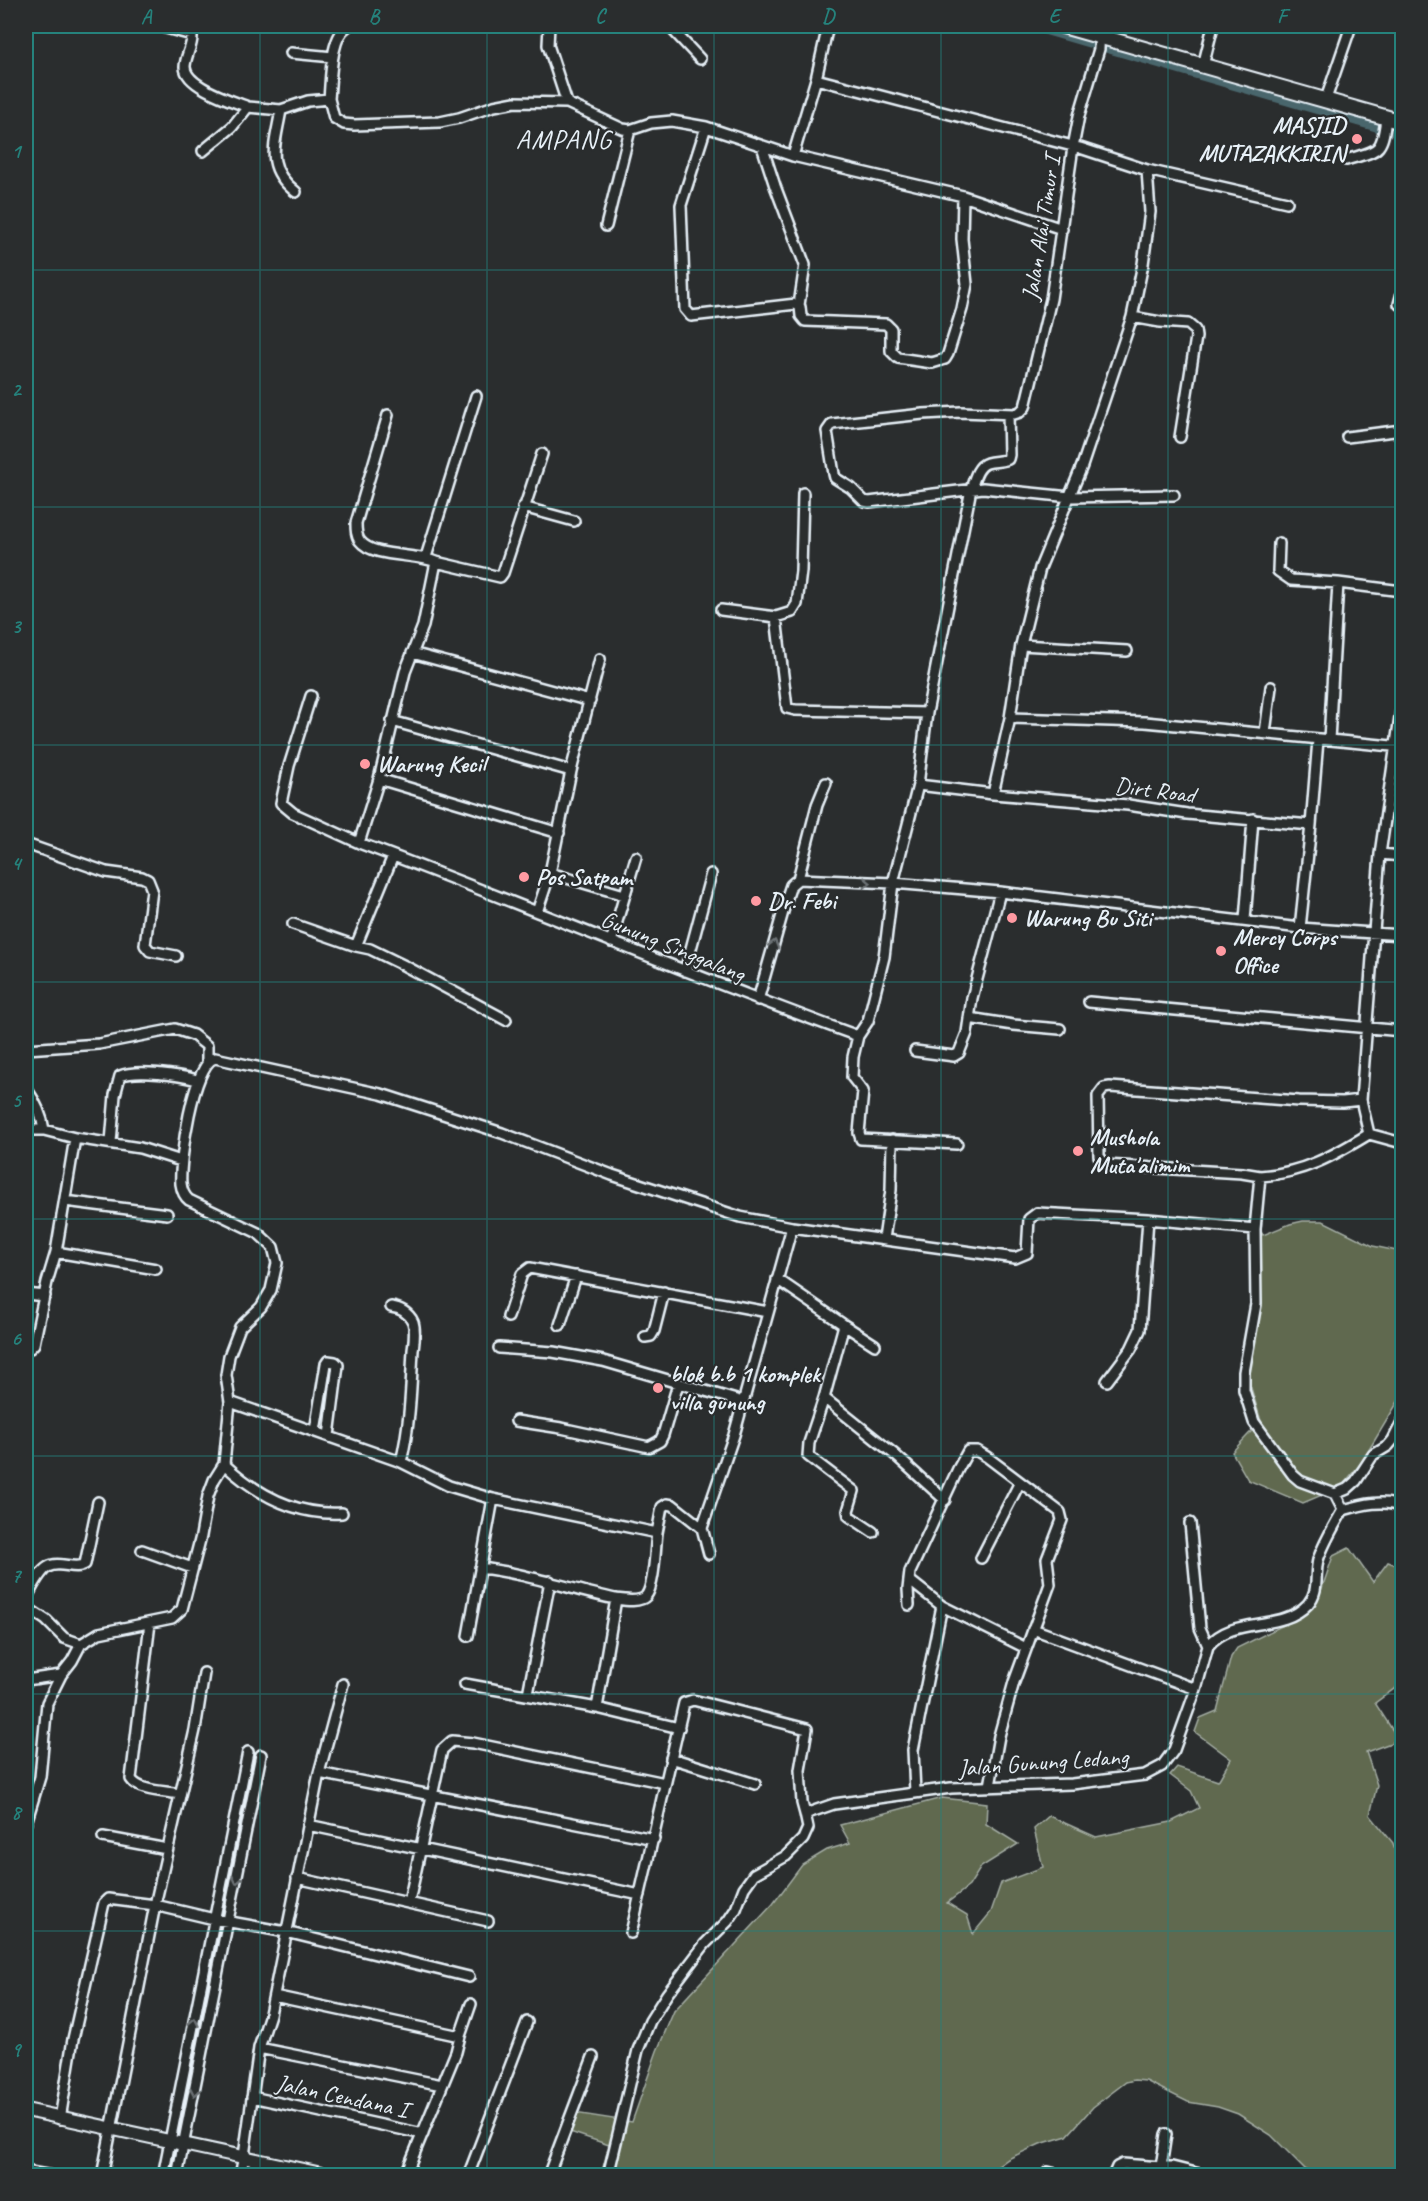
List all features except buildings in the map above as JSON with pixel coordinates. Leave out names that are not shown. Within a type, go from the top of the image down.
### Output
[{"type":"main road","points":[[1063,26],[1099,38],[1326,99],[1385,121],[1402,122]]},
{"type":"street","points":[[348,26],[340,33],[333,57],[329,99],[334,118],[339,122],[369,126],[440,122],[515,102],[567,103],[602,120],[630,130],[664,121],[706,127],[793,156],[963,196],[1062,229]]},
{"type":"street","points":[[549,26],[548,45],[567,103]]},
{"type":"street","points":[[669,26],[700,59]]},
{"type":"street","points":[[793,156],[816,80],[828,26]]},
{"type":"street","points":[[1203,66],[1213,26]]},
{"type":"street","points":[[1326,99],[1351,26]]},
{"type":"street","points":[[162,27],[192,35],[185,65],[186,71],[201,86],[218,96],[248,106],[281,110],[308,101],[329,99]]},
{"type":"street","name":"Jalan Alai Timur I","points":[[1008,414],[1020,412],[1028,401],[1052,299],[1079,116],[1099,38]]},
{"type":"street","points":[[291,53],[333,57]]},
{"type":"street","points":[[816,80],[1073,147],[1147,170],[1287,202]]},
{"type":"street","points":[[203,151],[232,127],[248,106]]},
{"type":"street","points":[[281,110],[274,155],[276,168],[287,186],[296,192]]},
{"type":"street","points":[[1346,160],[1378,148],[1382,144],[1385,121]]},
{"type":"street","points":[[706,127],[681,205],[686,313],[695,316],[791,304],[799,305]]},
{"type":"street","points":[[606,226],[630,130]]},
{"type":"street","points":[[762,146],[774,186],[805,265],[799,305],[801,316],[805,321],[886,324],[891,329],[891,351],[898,358],[932,363],[945,359],[959,323],[967,284],[962,239],[963,196]]},
{"type":"street","points":[[993,794],[1010,718],[1021,645],[1040,568],[1070,497],[1132,316],[1143,264],[1150,212],[1147,170]]},
{"type":"street","points":[[1399,304],[1402,293]]},
{"type":"street","points":[[1132,316],[1160,322],[1188,324],[1195,330],[1196,337],[1180,437]]},
{"type":"street","points":[[426,557],[476,396]]},
{"type":"street","points":[[957,1144],[866,1140],[859,1136],[863,1091],[853,1079],[852,1066],[858,1036],[865,1028],[884,957],[893,883],[918,785],[927,713],[970,489],[982,466],[986,463],[1008,459],[1010,455],[1008,414],[961,412],[923,414],[832,424],[827,431],[835,478],[851,488],[864,501],[876,502],[970,489],[998,489],[1070,497],[1174,495]]},
{"type":"street","points":[[388,415],[356,523],[356,533],[360,542],[373,549],[393,554],[426,557],[436,562],[500,577],[542,453]]},
{"type":"street","points":[[1347,437],[1402,430]]},
{"type":"street","points":[[721,610],[776,617],[792,612],[797,604],[801,571],[804,493]]},
{"type":"street","points":[[523,507],[574,521]]},
{"type":"street","points":[[1279,543],[1278,571],[1291,580],[1402,591]]},
{"type":"street","points":[[359,843],[379,779],[392,721],[412,653],[423,626],[436,562]]},
{"type":"street","points":[[1329,740],[1338,583]]},
{"type":"street","points":[[776,617],[787,708],[927,713]]},
{"type":"street","points":[[1021,645],[1127,651]]},
{"type":"street","points":[[412,653],[590,701]]},
{"type":"street","points":[[537,912],[550,873],[571,771],[600,659]]},
{"type":"street","points":[[1265,733],[1271,687]]},
{"type":"street","name":"Gunung Singgalang","points":[[311,696],[289,766],[281,803],[285,808],[359,843],[758,1000],[788,894],[791,885],[798,879],[817,805],[826,783]]},
{"type":"street","points":[[1370,1134],[1361,1100],[1380,854],[1399,747],[1402,703]]},
{"type":"street","points":[[1010,718],[1145,722],[1399,747]]},
{"type":"street","points":[[392,721],[571,771]]},
{"type":"street","points":[[1299,928],[1318,740]]},
{"type":"street","points":[[379,779],[559,833]]},
{"type":"street","name":"Dirt Road","points":[[918,785],[1311,825]]},
{"type":"street","points":[[1245,920],[1253,819]]},
{"type":"street","points":[[26,844],[106,872],[142,877],[148,880],[152,890],[145,945],[150,951],[176,956]]},
{"type":"street","points":[[1380,854],[1402,856]]},
{"type":"street","points":[[356,946],[393,856]]},
{"type":"street","points":[[611,942],[636,856]]},
{"type":"street","points":[[550,873],[624,896]]},
{"type":"street","points":[[685,970],[711,874]]},
{"type":"street","points":[[798,879],[893,883],[1000,892],[1299,928],[1402,935]]},
{"type":"street","points":[[915,1051],[947,1056],[959,1053],[967,1033],[974,991],[1000,892]]},
{"type":"street","points":[[293,924],[370,949],[506,1020]]},
{"type":"street","points":[[758,1000],[858,1036]]},
{"type":"street","points":[[1089,1002],[1402,1031]]},
{"type":"street","points":[[969,1018],[1060,1029]]},
{"type":"street","points":[[26,1049],[99,1044],[175,1029],[187,1032],[203,1042],[207,1046],[207,1061],[197,1080],[182,1161],[181,1185],[185,1196],[258,1233],[273,1247],[277,1256],[271,1290],[261,1307],[240,1327],[230,1356],[226,1375],[230,1402],[224,1464],[208,1496],[184,1605],[180,1612],[172,1617],[99,1633],[81,1644],[72,1661],[60,1675],[47,1703],[41,1770],[26,1823]]},
{"type":"street","points":[[207,1061],[214,1058],[381,1094],[502,1133],[721,1212],[792,1227],[1015,1258],[1027,1253],[1029,1219],[1037,1213],[1148,1219],[1255,1229]]},
{"type":"street","points":[[111,1143],[115,1095],[120,1076],[130,1073],[181,1076],[197,1080]]},
{"type":"street","points":[[26,1088],[43,1119],[44,1130]]},
{"type":"street","points":[[1361,1100],[1299,1101],[1104,1088],[1098,1095],[1099,1156],[1105,1165],[1260,1176],[1296,1171],[1370,1134],[1402,1143]]},
{"type":"street","points":[[26,1130],[44,1130],[75,1138],[140,1148],[182,1161]]},
{"type":"street","points":[[26,1349],[34,1344],[56,1252],[75,1138]]},
{"type":"street","points":[[884,1239],[890,1202],[892,1140]]},
{"type":"street","points":[[1260,1176],[1255,1229],[1256,1304],[1244,1382],[1250,1411],[1266,1440],[1300,1481],[1335,1494],[1347,1489],[1356,1481],[1373,1455],[1388,1446],[1400,1433],[1402,1422]]},
{"type":"street","points":[[65,1201],[167,1214]]},
{"type":"street","points":[[1107,1381],[1131,1348],[1140,1329],[1148,1219]]},
{"type":"street","points":[[709,1554],[702,1528],[734,1435],[792,1227]]},
{"type":"street","points":[[56,1252],[156,1269]]},
{"type":"street","points":[[508,1317],[522,1274],[527,1268],[768,1312]]},
{"type":"street","points":[[560,1325],[576,1276]]},
{"type":"street","points":[[777,1279],[875,1345]]},
{"type":"street","points":[[645,1337],[651,1336],[654,1331],[664,1292]]},
{"type":"street","points":[[26,1294],[45,1296]]},
{"type":"street","points":[[391,1306],[409,1316],[413,1321],[415,1333],[412,1379],[401,1462]]},
{"type":"street","points":[[843,1325],[824,1398],[809,1443],[808,1456],[854,1491],[848,1511],[849,1516],[873,1532]]},
{"type":"street","points":[[499,1348],[553,1352],[603,1361],[743,1402]]},
{"type":"street","points":[[315,1431],[326,1364],[328,1361],[335,1362],[338,1365],[329,1436]]},
{"type":"street","points":[[516,1421],[649,1447],[660,1441],[663,1435],[678,1384]]},
{"type":"street","points":[[824,1398],[894,1454],[945,1500]]},
{"type":"street","points":[[230,1402],[401,1462],[449,1485],[493,1499],[657,1533]]},
{"type":"street","points":[[909,1605],[909,1580],[914,1563],[968,1451],[977,1451],[1060,1512],[1062,1517],[1047,1559],[1050,1584],[1026,1648],[999,1736],[990,1786]]},
{"type":"street","points":[[224,1464],[266,1497],[295,1507],[332,1514],[342,1513]]},
{"type":"street","points":[[981,1558],[1020,1482]]},
{"type":"street","points":[[1335,1494],[1343,1510]]},
{"type":"street","points":[[468,1636],[493,1499]]},
{"type":"street","points":[[26,1598],[47,1567],[55,1564],[79,1567],[86,1564],[98,1502]]},
{"type":"street","points":[[1190,1523],[1199,1617],[1202,1635],[1208,1646],[1217,1637],[1230,1631],[1280,1620],[1302,1610],[1316,1589],[1320,1556],[1343,1510],[1360,1505],[1395,1503],[1402,1508]]},
{"type":"street","points":[[480,1568],[550,1581],[616,1599],[635,1600],[647,1595],[652,1581],[662,1507],[667,1504],[673,1505],[702,1528]]},
{"type":"street","points":[[142,1550],[192,1568]]},
{"type":"street","points":[[909,1580],[942,1606],[1026,1648]]},
{"type":"street","points":[[528,1694],[550,1581]]},
{"type":"street","points":[[597,1708],[616,1599]]},
{"type":"street","points":[[915,1792],[913,1750],[942,1606]]},
{"type":"street","points":[[26,1607],[46,1620],[64,1638],[81,1644]]},
{"type":"street","points":[[150,1623],[131,1779],[141,1787],[180,1794]]},
{"type":"street","points":[[1033,1629],[1196,1689]]},
{"type":"street","name":"Jalan Gunung Ledang","points":[[805,1814],[816,1808],[834,1804],[915,1792],[990,1786],[1072,1784],[1137,1777],[1155,1770],[1169,1759],[1174,1750],[1196,1689],[1208,1646]]},
{"type":"street","points":[[102,2175],[155,1905],[195,1730],[204,1673]]},
{"type":"street","points":[[26,1680],[60,1675]]},
{"type":"street","points":[[240,2175],[259,2048],[273,1996],[319,1773],[343,1684]]},
{"type":"street","points":[[465,1684],[597,1708],[679,1728]]},
{"type":"street","points":[[608,2175],[639,2050],[650,2021],[667,1994],[705,1944],[728,1922],[744,1888],[754,1874],[786,1856],[803,1839],[808,1828],[802,1803],[800,1770],[807,1729],[693,1700],[684,1703],[631,1933]]},
{"type":"street","points":[[408,1902],[442,1750],[452,1741],[458,1740],[665,1783]]},
{"type":"street","points":[[163,2175],[248,1752]]},
{"type":"street","points":[[177,2175],[261,1755]]},
{"type":"street","points":[[671,1758],[755,1784]]},
{"type":"street","points":[[319,1773],[654,1839]]},
{"type":"street","points":[[235,1821],[249,1823]]},
{"type":"street","points":[[308,1825],[640,1895]]},
{"type":"street","points":[[103,1837],[167,1849]]},
{"type":"street","points":[[297,1878],[488,1921]]},
{"type":"street","points":[[60,2119],[73,2039],[104,1903],[110,1898],[286,1932],[469,1977]]},
{"type":"street","points":[[200,1994],[213,1997]]},
{"type":"street","points":[[273,1996],[460,2036]]},
{"type":"street","points":[[405,2175],[442,2085],[471,2004]]},
{"type":"street","points":[[468,2175],[526,2022]]},
{"type":"street","points":[[259,2048],[442,2085]]},
{"type":"street","points":[[548,2175],[593,2057]]},
{"type":"street","points":[[185,2065],[199,2067]]},
{"type":"street","name":"Jalan Cendana I","points":[[252,2097],[423,2134]]},
{"type":"street","points":[[26,2110],[331,2175]]},
{"type":"street","points":[[1161,2167],[1166,2134]]},
{"type":"street","points":[[1113,2175],[1117,2167],[1123,2164],[1172,2167],[1208,2175]]},
{"type":"street","points":[[30,2172],[52,2175]]},
{"type":"street","points":[[1048,2172],[1064,2175]]},
{"type":"shaded area","points":[[1128,2170],[1187,2175],[1117,2176],[1117,2172]]},
{"type":"green space","points":[[1303,1221],[1323,1221],[1373,1246],[1402,1252],[1402,1395],[1361,1463],[1341,1487],[1303,1503],[1248,1480],[1232,1452],[1261,1421],[1248,1378],[1257,1317],[1258,1226],[1263,1235]]},
{"type":"green space","points":[[1349,1548],[1373,1582],[1388,1562],[1402,1567],[1402,1683],[1375,1703],[1399,1740],[1366,1752],[1377,1785],[1370,1815],[1393,1843],[1402,1879],[1402,2175],[1311,2175],[1271,2135],[1238,2114],[1218,2107],[1188,2102],[1146,2081],[1134,2080],[1126,2082],[1093,2107],[1067,2136],[1040,2144],[1008,2159],[986,2175],[601,2175],[609,2145],[570,2132],[575,2113],[632,2122],[674,2011],[773,1904],[802,1865],[827,1850],[850,1843],[840,1825],[942,1798],[987,1803],[986,1824],[1018,1844],[981,1867],[969,1886],[947,1903],[967,1915],[973,1934],[991,1912],[1001,1883],[1043,1867],[1034,1829],[1049,1816],[1096,1837],[1171,1822],[1199,1808],[1191,1791],[1170,1775],[1177,1767],[1218,1781],[1231,1759],[1195,1732],[1200,1718],[1217,1711],[1231,1657],[1237,1648],[1294,1620],[1321,1591],[1333,1556]]},
{"type":"waterway","points":[[1036,26],[1402,133]]},
{"type":"place","name":"MASJID MUTAZAKKIRIN","points":[[1357,139]]},
{"type":"place","name":"Warung Kecil","points":[[365,764]]},
{"type":"place","name":"Pos Satpam","points":[[524,877]]},
{"type":"place","name":"Dr. Febi","points":[[756,901]]},
{"type":"place","name":"Warung Bu Siti","points":[[1012,918]]},
{"type":"place","name":"Mercy Corps Office","points":[[1221,951]]},
{"type":"place","name":"Mushola Muta'alimim","points":[[1078,1151]]},
{"type":"place","name":"blok b.b 1 komplek villa gunung","points":[[658,1388]]},
{"type":"district","name":"AMPANG","points":[[564,139]]}]
